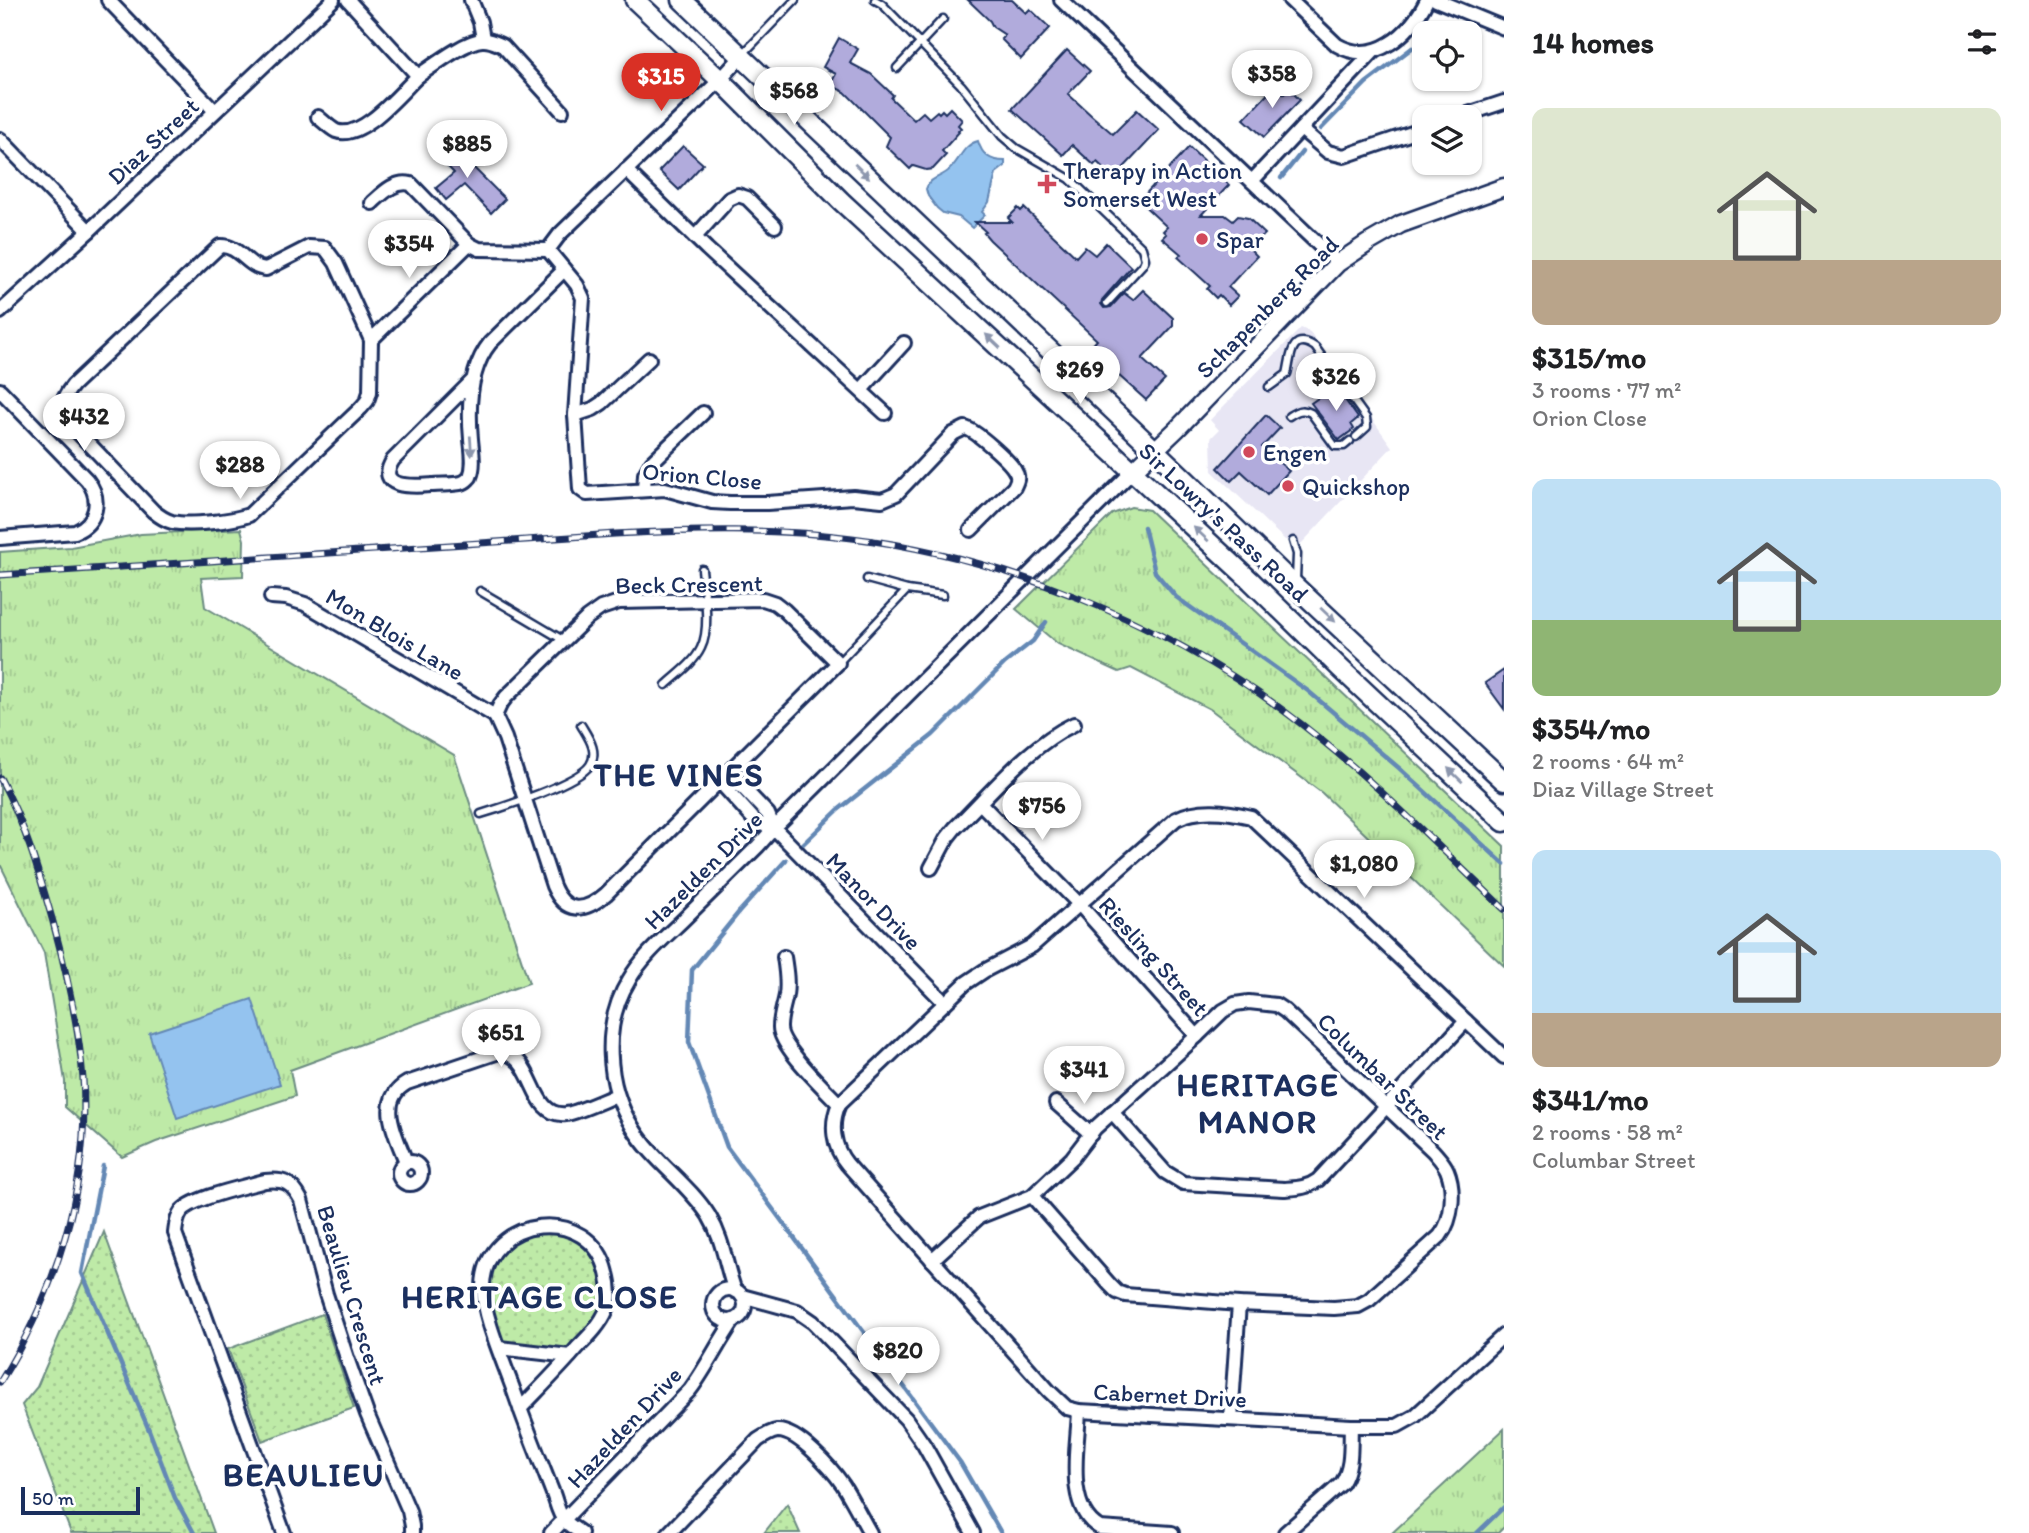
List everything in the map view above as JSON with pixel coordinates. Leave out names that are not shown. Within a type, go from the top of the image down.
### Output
[{"type":"main road","name":"Sir Lowry's Pass Road","points":[[635,0],[720,80],[841,201],[1287,614],[1340,668],[1504,822]]},
{"type":"main road","name":"Sir Lowry's Pass Road","points":[[682,0],[1295,586],[1504,781]]},
{"type":"street","points":[[108,0],[215,111]]},
{"type":"street","name":"Diaz Street","points":[[0,312],[333,0]]},
{"type":"street","points":[[348,0],[418,76]]},
{"type":"street","points":[[471,0],[480,22],[483,39]]},
{"type":"street","points":[[1061,0],[1338,263]]},
{"type":"street","points":[[1290,0],[1337,45],[1350,51],[1374,51]]},
{"type":"street","points":[[1252,181],[1374,51],[1403,34],[1413,24],[1427,0]]},
{"type":"street","points":[[1436,0],[1504,28]]},
{"type":"street","points":[[318,117],[335,130],[356,130],[373,120],[418,76],[470,43],[483,39],[503,46],[562,111]]},
{"type":"street","points":[[372,203],[404,182],[411,184],[469,244],[479,249],[548,250],[560,234],[742,56]]},
{"type":"street","points":[[1482,109],[1504,102]]},
{"type":"street","points":[[1301,129],[1328,152],[1344,156],[1412,133]]},
{"type":"street","points":[[0,139],[89,231]]},
{"type":"street","points":[[626,170],[886,413]]},
{"type":"street","name":"Schapenberg Road","points":[[1133,471],[1338,263],[1401,225],[1504,187]]},
{"type":"street","points":[[695,237],[729,199],[738,195],[747,198],[775,226]]},
{"type":"street","points":[[371,340],[336,262],[326,248],[309,247],[266,269],[253,265],[231,246],[220,246],[73,385],[65,395],[62,411],[74,428],[162,518],[187,523],[237,519],[249,515],[367,401],[370,392],[371,340],[469,244]]},
{"type":"street","name":"Orion Close","points":[[548,250],[581,291],[584,304],[578,351],[575,415],[580,489],[587,494],[665,489],[712,502],[730,503],[845,497],[886,499],[896,494],[957,430],[969,428],[1014,469],[1017,478],[1014,487],[971,530]]},
{"type":"street","points":[[474,379],[393,460],[389,474],[394,483],[404,486],[461,483],[470,477],[473,467],[469,409],[481,355],[564,270]]},
{"type":"street","points":[[861,390],[904,343]]},
{"type":"street","points":[[575,415],[602,403],[649,359]]},
{"type":"street","points":[[0,390],[92,486],[96,509],[83,529],[75,533],[0,538]]},
{"type":"street","points":[[644,490],[645,474],[652,462],[703,413]]},
{"type":"street","name":"Hazelden Drive","points":[[733,1293],[724,1247],[708,1214],[640,1138],[617,1095],[610,1044],[615,1015],[627,983],[652,950],[1133,471]]},
{"type":"street","name":"Mon Blois Lane","points":[[271,597],[305,604],[495,716]]},
{"type":"street","name":"Beck Crescent","points":[[495,716],[506,697],[564,640],[601,608],[619,602],[763,599],[784,610],[838,663]]},
{"type":"street","points":[[495,716],[505,738],[557,895],[570,907],[582,908],[594,905],[606,894],[838,663]]},
{"type":"street","points":[[931,868],[947,838],[980,803],[1034,750],[1059,731],[1074,724]]},
{"type":"street","points":[[724,777],[768,814],[774,828]]},
{"type":"street","name":"Riesling Street","points":[[980,803],[1080,905],[1197,1036]]},
{"type":"street","points":[[784,957],[788,977],[780,1027],[783,1040],[839,1104],[966,984],[984,971],[1032,946],[1175,819],[1193,812],[1227,813],[1251,817],[1504,1057]]},
{"type":"street","name":"Manor Drive","points":[[774,828],[945,1003]]},
{"type":"street","name":"Columbar Street","points":[[932,1260],[979,1217],[1032,1196],[1072,1158],[1095,1128],[1223,1011],[1235,1004],[1263,1002],[1276,1005],[1285,1011],[1433,1151],[1448,1171],[1451,1210],[1447,1228],[1440,1236],[1369,1300],[1359,1306],[1334,1308],[1133,1297],[1117,1292],[1032,1196]]},
{"type":"street","points":[[1112,1112],[1165,1172],[1183,1183],[1301,1188],[1318,1180],[1466,1021]]},
{"type":"street","points":[[406,1163],[389,1110],[391,1098],[398,1088],[499,1052],[516,1058],[523,1066],[541,1103],[547,1110],[555,1113],[567,1114],[617,1095]]},
{"type":"street","points":[[1056,1103],[1091,1134]]},
{"type":"street","name":"Cabernet Drive","points":[[839,1104],[836,1111],[835,1139],[839,1154],[1067,1408],[1079,1411],[1351,1426],[1397,1426],[1424,1408],[1504,1335]]},
{"type":"street","name":"Beaulieu Crescent","points":[[284,1533],[200,1306],[176,1233],[176,1222],[186,1206],[202,1199],[275,1180],[289,1184],[301,1200],[326,1294],[347,1359],[367,1414],[409,1511],[412,1533]]},
{"type":"street","points":[[520,1409],[598,1326],[607,1308],[610,1285],[605,1264],[583,1235],[561,1227],[536,1226],[515,1233],[489,1260],[483,1285],[486,1313],[520,1409],[564,1520],[581,1533]]},
{"type":"street","points":[[733,1293],[744,1301],[739,1316]]},
{"type":"street","points":[[769,1305],[722,1320],[717,1316],[713,1305],[718,1294],[733,1293],[797,1311],[813,1322],[906,1419],[973,1533]]},
{"type":"street","points":[[1231,1419],[1239,1304]]},
{"type":"street","name":"Hazelden Drive","points":[[717,1316],[718,1343]]},
{"type":"street","name":"Hazelden Drive","points":[[551,1533],[690,1390],[706,1369],[718,1343],[739,1316]]},
{"type":"street","points":[[499,1348],[570,1356]]},
{"type":"street","points":[[1079,1411],[1076,1491],[1085,1515],[1100,1528],[1172,1533]]},
{"type":"street","points":[[1285,1533],[1346,1477],[1350,1460],[1351,1426]]},
{"type":"street","points":[[669,1533],[758,1440],[776,1431],[787,1432],[798,1438],[831,1470],[842,1483],[870,1533]]},
{"type":"lane","points":[[742,56],[795,0]]},
{"type":"lane","points":[[875,0],[961,85],[1002,136],[1016,148],[1070,179],[1142,248],[1143,264],[1107,303]]},
{"type":"lane","points":[[897,68],[943,19]]},
{"type":"lane","points":[[1269,387],[1287,374],[1292,348],[1301,343],[1311,344],[1367,421],[1365,430],[1344,446],[1335,446],[1311,413],[1297,410],[1289,416]]},
{"type":"lane","points":[[1293,541],[1297,554],[1295,586]]},
{"type":"lane","points":[[666,685],[702,647],[706,634],[702,569]]},
{"type":"lane","points":[[867,579],[943,596]]},
{"type":"lane","points":[[838,663],[907,590]]},
{"type":"lane","points":[[480,592],[564,640]]},
{"type":"lane","points":[[481,814],[568,781],[591,764],[592,741],[581,725]]},
{"type":"shaded area","points":[[1301,328],[1310,332],[1392,447],[1301,544],[1285,540],[1212,471],[1211,438],[1219,430],[1210,420]]},
{"type":"green space","points":[[1131,507],[1149,510],[1504,846],[1504,966],[1322,793],[1210,709],[1131,668],[1119,672],[1058,644],[1016,609],[1112,514]]},
{"type":"green space","points":[[241,529],[244,540],[243,576],[201,578],[205,607],[454,755],[529,983],[290,1070],[295,1096],[156,1142],[122,1157],[65,1107],[65,1081],[44,953],[0,864],[0,552],[71,547],[141,534]]},
{"type":"green space","points":[[567,1227],[590,1234],[603,1249],[614,1294],[613,1313],[577,1356],[505,1346],[485,1290],[492,1261],[514,1236]]},
{"type":"green space","points":[[104,1232],[214,1533],[71,1533],[22,1405],[37,1387]]},
{"type":"green space","points":[[322,1314],[354,1408],[262,1441],[228,1349]]},
{"type":"green space","points":[[1504,1429],[1504,1527],[1498,1533],[1392,1533]]},
{"type":"green space","points":[[787,1504],[800,1533],[764,1533]]},
{"type":"water","points":[[978,141],[984,153],[995,160],[1005,161],[1005,166],[996,173],[989,202],[982,212],[985,215],[972,228],[959,217],[943,213],[937,208],[926,189],[930,182],[951,168],[969,146]]},
{"type":"water","points":[[252,999],[280,1084],[177,1118],[149,1033]]},
{"type":"building","points":[[968,0],[1012,0],[1026,13],[1030,9],[1050,28],[1021,59],[1001,39],[1005,35],[993,27]]},
{"type":"building","points":[[839,38],[858,49],[850,63],[871,74],[914,120],[923,112],[929,118],[937,111],[939,113],[942,110],[945,113],[950,108],[962,120],[958,125],[961,128],[959,132],[942,151],[946,155],[933,169],[913,166],[910,169],[886,146],[890,137],[845,92],[830,85],[836,74],[823,67]]},
{"type":"building","points":[[1067,50],[1090,71],[1068,94],[1091,115],[1113,134],[1137,110],[1159,130],[1114,178],[1097,162],[1094,165],[1072,145],[1063,155],[1012,109]]},
{"type":"building","points":[[1276,85],[1284,94],[1289,89],[1300,100],[1264,137],[1244,119]]},
{"type":"building","points":[[449,143],[505,199],[491,213],[464,185],[446,200],[436,188],[454,173],[436,155]]},
{"type":"building","points":[[683,146],[703,164],[679,190],[659,171]]},
{"type":"building","points":[[1189,147],[1229,185],[1201,215],[1225,215],[1233,221],[1238,216],[1248,218],[1265,234],[1250,249],[1257,256],[1228,287],[1238,296],[1229,305],[1219,295],[1216,298],[1207,289],[1210,286],[1178,257],[1181,254],[1162,238],[1167,227],[1139,201]]},
{"type":"building","points":[[1018,208],[1021,211],[1024,208],[1076,257],[1085,247],[1095,255],[1106,243],[1131,267],[1102,300],[1104,308],[1111,307],[1124,293],[1133,300],[1143,290],[1173,318],[1173,326],[1142,359],[1165,380],[1146,400],[1107,365],[1100,365],[1100,357],[1090,348],[1097,340],[990,240],[975,222],[1012,222],[1008,218]]},
{"type":"building","points":[[1331,389],[1335,395],[1340,393],[1358,418],[1351,424],[1354,429],[1339,440],[1311,403]]},
{"type":"building","points":[[1266,415],[1280,428],[1262,447],[1289,471],[1267,495],[1241,471],[1231,481],[1218,468]]},
{"type":"building","points":[[1504,670],[1504,709],[1485,683]]},
{"type":"waterway","points":[[1321,129],[1366,83],[1412,48]]},
{"type":"waterway","points":[[1281,178],[1302,152]]},
{"type":"waterway","points":[[1144,527],[1155,572],[1176,597],[1308,691],[1399,768],[1504,864]]},
{"type":"waterway","points":[[803,844],[838,810],[933,735],[1005,663],[1033,641],[1046,622]]},
{"type":"waterway","points":[[786,860],[692,970],[689,1042],[727,1147],[960,1462],[1001,1533]]},
{"type":"waterway","points":[[103,1166],[82,1273],[175,1498],[194,1533]]},
{"type":"waterway","points":[[1477,1533],[1504,1507]]},
{"type":"railway","points":[[0,575],[674,532],[793,533],[852,538],[908,547],[1022,577],[1078,598],[1133,622],[1237,679],[1284,711],[1342,757],[1504,909]]},
{"type":"railway","points":[[0,778],[31,849],[63,961],[79,1039],[84,1119],[75,1198],[53,1275],[38,1312],[0,1382]]},
{"type":"place","name":"Therapy in Action Somerset West","points":[[1047,184]]},
{"type":"place","name":"Spar","points":[[1202,239]]},
{"type":"place","name":"Engen","points":[[1249,452]]},
{"type":"place","name":"Quickshop","points":[[1288,486]]},
{"type":"district","name":"THE VINES","points":[[679,775]]},
{"type":"district","name":"HERITAGE MANOR","points":[[1258,1104]]},
{"type":"district","name":"HERITAGE CLOSE","points":[[540,1297]]},
{"type":"district","name":"BEAULIEU","points":[[304,1475]]}]
